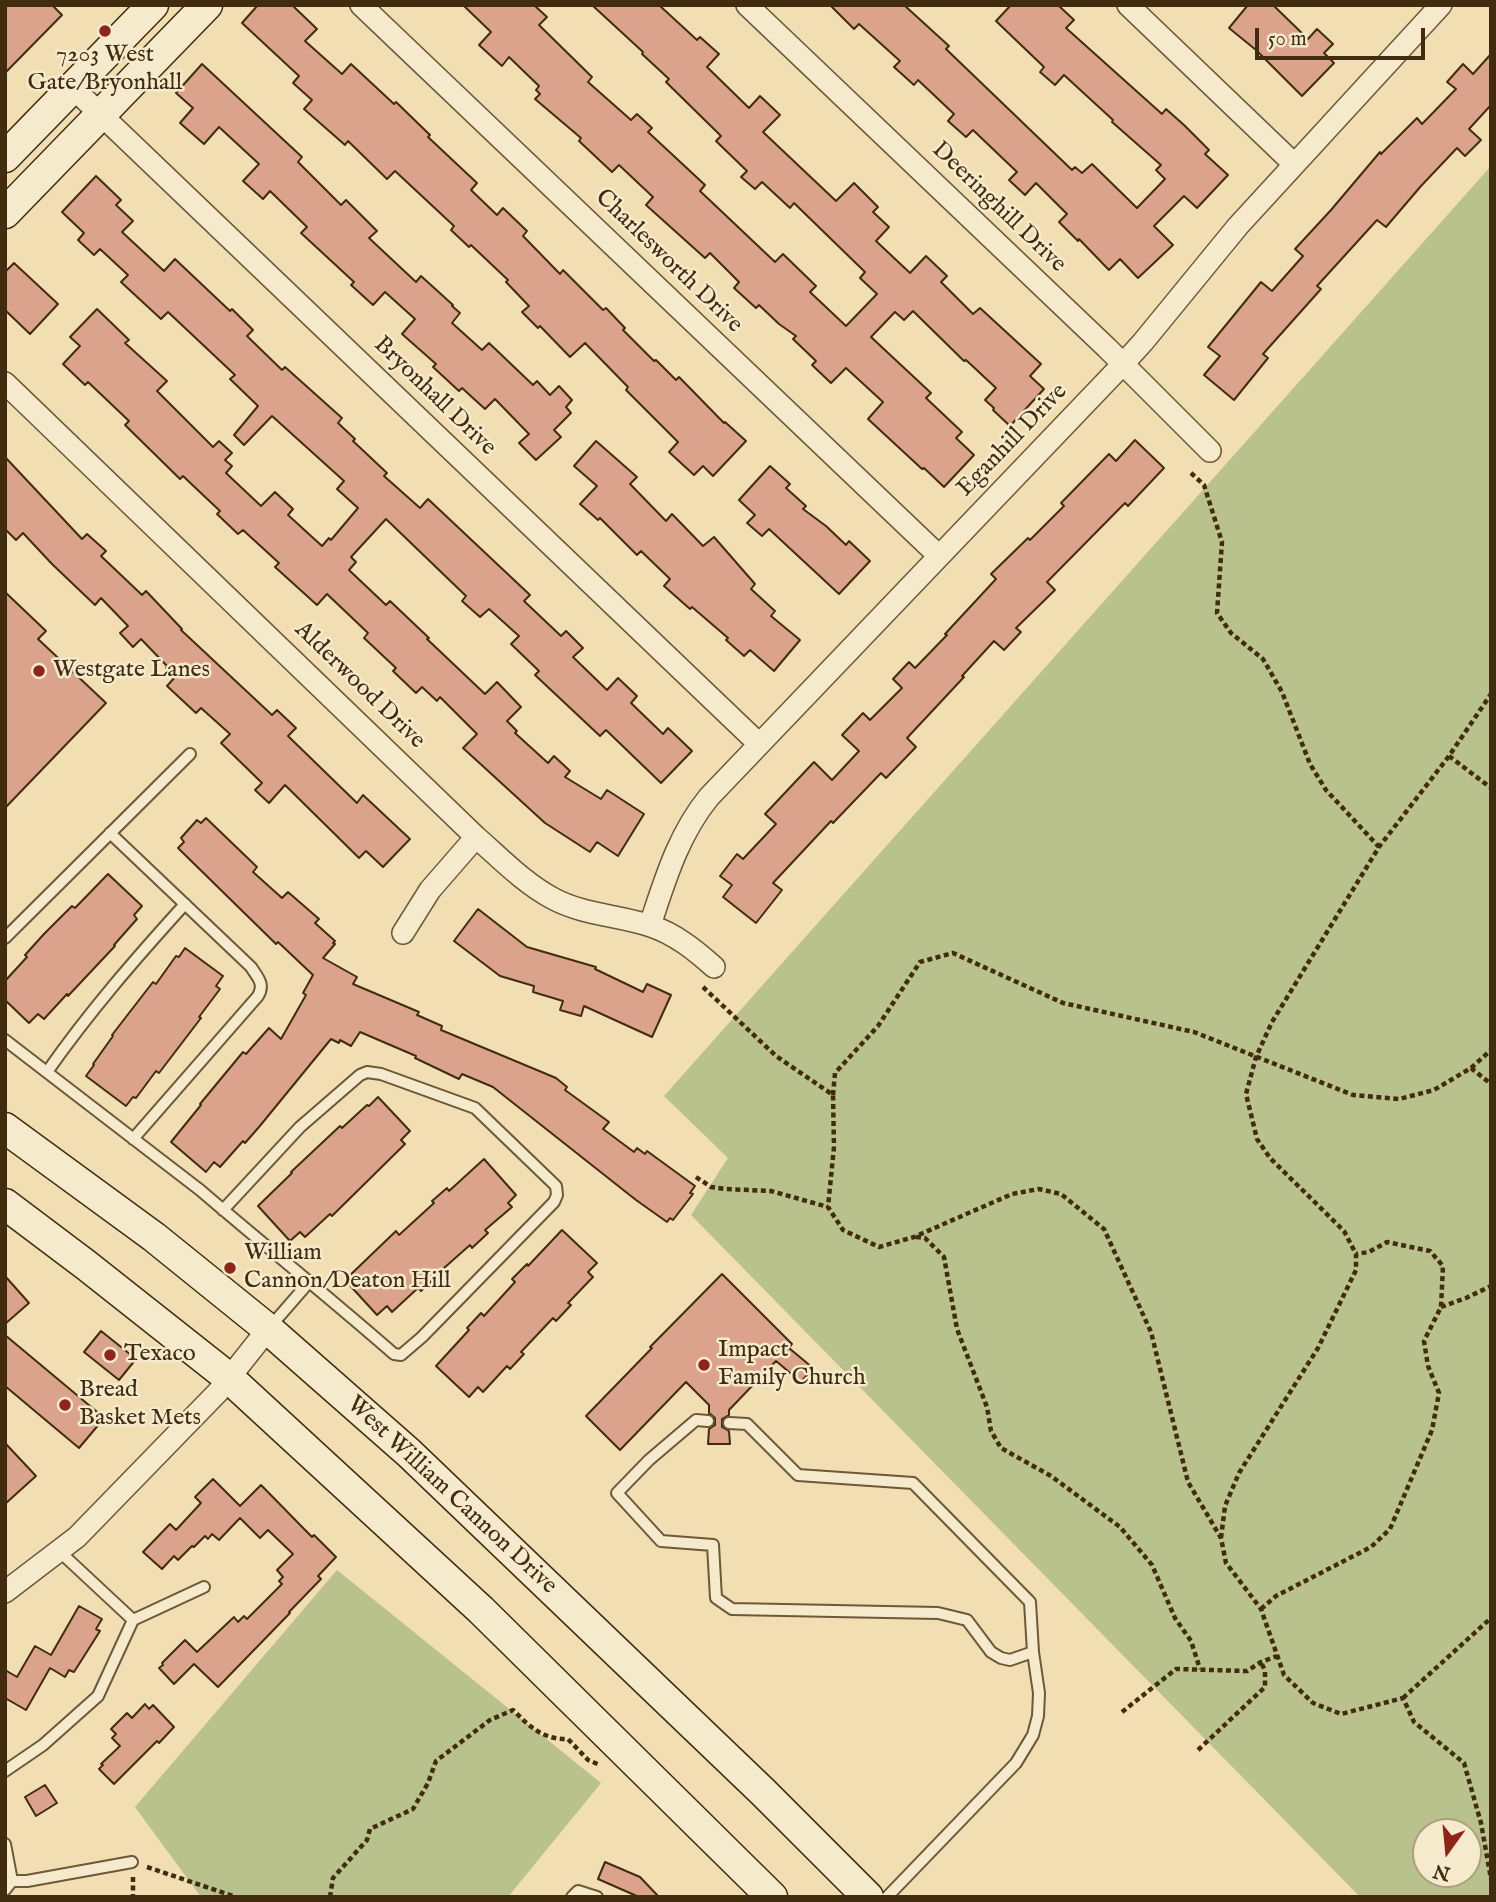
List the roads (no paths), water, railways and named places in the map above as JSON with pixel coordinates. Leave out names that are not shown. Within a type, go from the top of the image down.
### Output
[{"type":"main road","points":[[5,157],[153,5]]},
{"type":"main road","points":[[5,213],[208,5]]},
{"type":"main road","name":"West William Cannon Drive","points":[[5,1128],[154,1237],[268,1329],[409,1453],[869,1897]]},
{"type":"main road","points":[[5,1204],[229,1378],[481,1610],[772,1897]]},
{"type":"street","name":"Charlesworth Drive","points":[[360,5],[939,556]]},
{"type":"street","name":"Deeringhill Drive","points":[[747,5],[1123,364],[1210,451]]},
{"type":"street","points":[[1128,5],[1294,164]]},
{"type":"street","name":"Eganhill Drive","points":[[650,925],[674,854],[694,815],[1123,364],[1238,226],[1441,5]]},
{"type":"street","name":"Bryonhall Drive","points":[[73,88],[759,744]]},
{"type":"street","name":"Alderwood Drive","points":[[5,383],[477,837],[530,883],[552,898],[574,908],[650,925],[670,934],[690,946],[714,967]]},
{"type":"street","points":[[403,933],[430,890],[477,837]]},
{"type":"street","points":[[5,1592],[86,1528],[229,1378],[268,1329]]},
{"type":"lane","points":[[5,938],[190,754]]},
{"type":"lane","points":[[110,833],[251,967],[261,982],[262,990],[133,1139]]},
{"type":"lane","points":[[47,1072],[117,979],[185,904]]},
{"type":"lane","points":[[5,1040],[223,1210],[394,1354],[401,1355],[422,1337],[554,1202],[557,1195],[556,1186],[475,1108],[381,1074],[367,1072],[360,1075],[300,1127],[223,1210]]},
{"type":"lane","points":[[268,1329],[310,1282]]},
{"type":"lane","points":[[708,1421],[696,1420],[649,1460],[617,1493],[661,1541],[713,1545],[716,1598],[732,1609],[938,1613],[967,1620],[992,1652],[1000,1658],[1010,1660],[1033,1652]]},
{"type":"lane","points":[[729,1423],[747,1424],[798,1475],[913,1483],[1030,1601],[1039,1693],[1038,1716],[1033,1735],[1025,1750],[996,1785],[887,1897]]},
{"type":"lane","points":[[59,1551],[133,1620]]},
{"type":"lane","points":[[5,1771],[43,1745],[98,1696],[133,1620],[204,1587]]},
{"type":"lane","points":[[5,1844],[8,1886],[132,1862]]},
{"type":"lane","points":[[572,1897],[578,1891],[597,1897]]},
{"type":"place","name":"7203 West Gate/Bryonhall","points":[[105,31]]},
{"type":"place","name":"Westgate Lanes","points":[[39,671]]},
{"type":"place","name":"William Cannon/Deaton Hill","points":[[230,1268]]},
{"type":"place","name":"Texaco","points":[[110,1355]]},
{"type":"place","name":"Impact Family Church","points":[[704,1365]]},
{"type":"place","name":"Bread Basket Mets","points":[[65,1405]]}]
